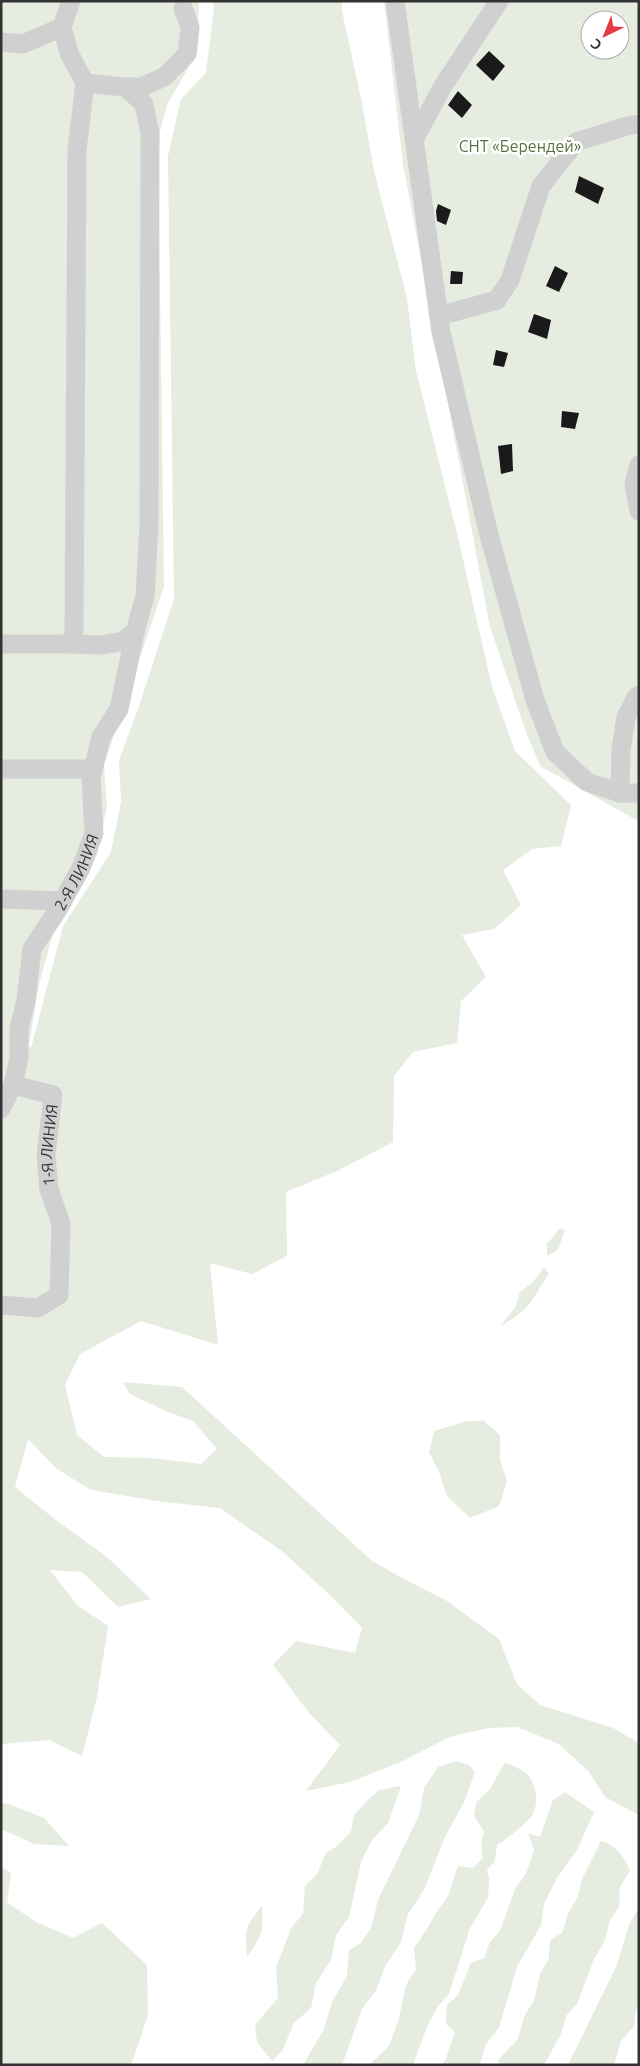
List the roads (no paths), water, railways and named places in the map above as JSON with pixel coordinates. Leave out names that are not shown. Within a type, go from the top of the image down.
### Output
[{"type":"street","points":[[71,1],[62,27],[69,53],[85,83],[77,150],[74,631],[71,644]]},
{"type":"street","points":[[395,1],[441,332],[489,535],[535,700],[555,752],[587,782],[630,793],[621,750],[626,717],[639,695]]},
{"type":"street","points":[[415,138],[443,86],[499,1]]},
{"type":"street","points":[[85,83],[124,87],[142,86],[164,77],[188,54],[190,27],[183,8]]},
{"type":"street","points":[[1,42],[23,44],[62,27]]},
{"type":"street","name":"2-Я ЛИНИЯ","points":[[1,1109],[13,1085],[19,1058],[10,1041],[18,1028],[26,1001],[32,949],[63,901],[81,868],[94,833],[91,778],[93,768],[101,737],[119,710],[135,632],[145,596],[149,524],[150,134],[144,104],[124,87]]},
{"type":"street","points":[[439,316],[497,300],[510,280],[541,186],[576,142],[626,126],[639,124]]},
{"type":"street","points":[[639,465],[634,484],[639,511]]},
{"type":"street","points":[[1,644],[100,645],[121,642],[135,632]]},
{"type":"street","points":[[1,769],[93,768]]},
{"type":"street","points":[[1,899],[63,901]]},
{"type":"street","name":"1-Я ЛИНИЯ","points":[[1,1305],[38,1308],[59,1295],[60,1224],[50,1189],[46,1155],[53,1094],[13,1085]]},
{"type":"park label","name":"СНТ «Берендей»","points":[[520,146]]}]
